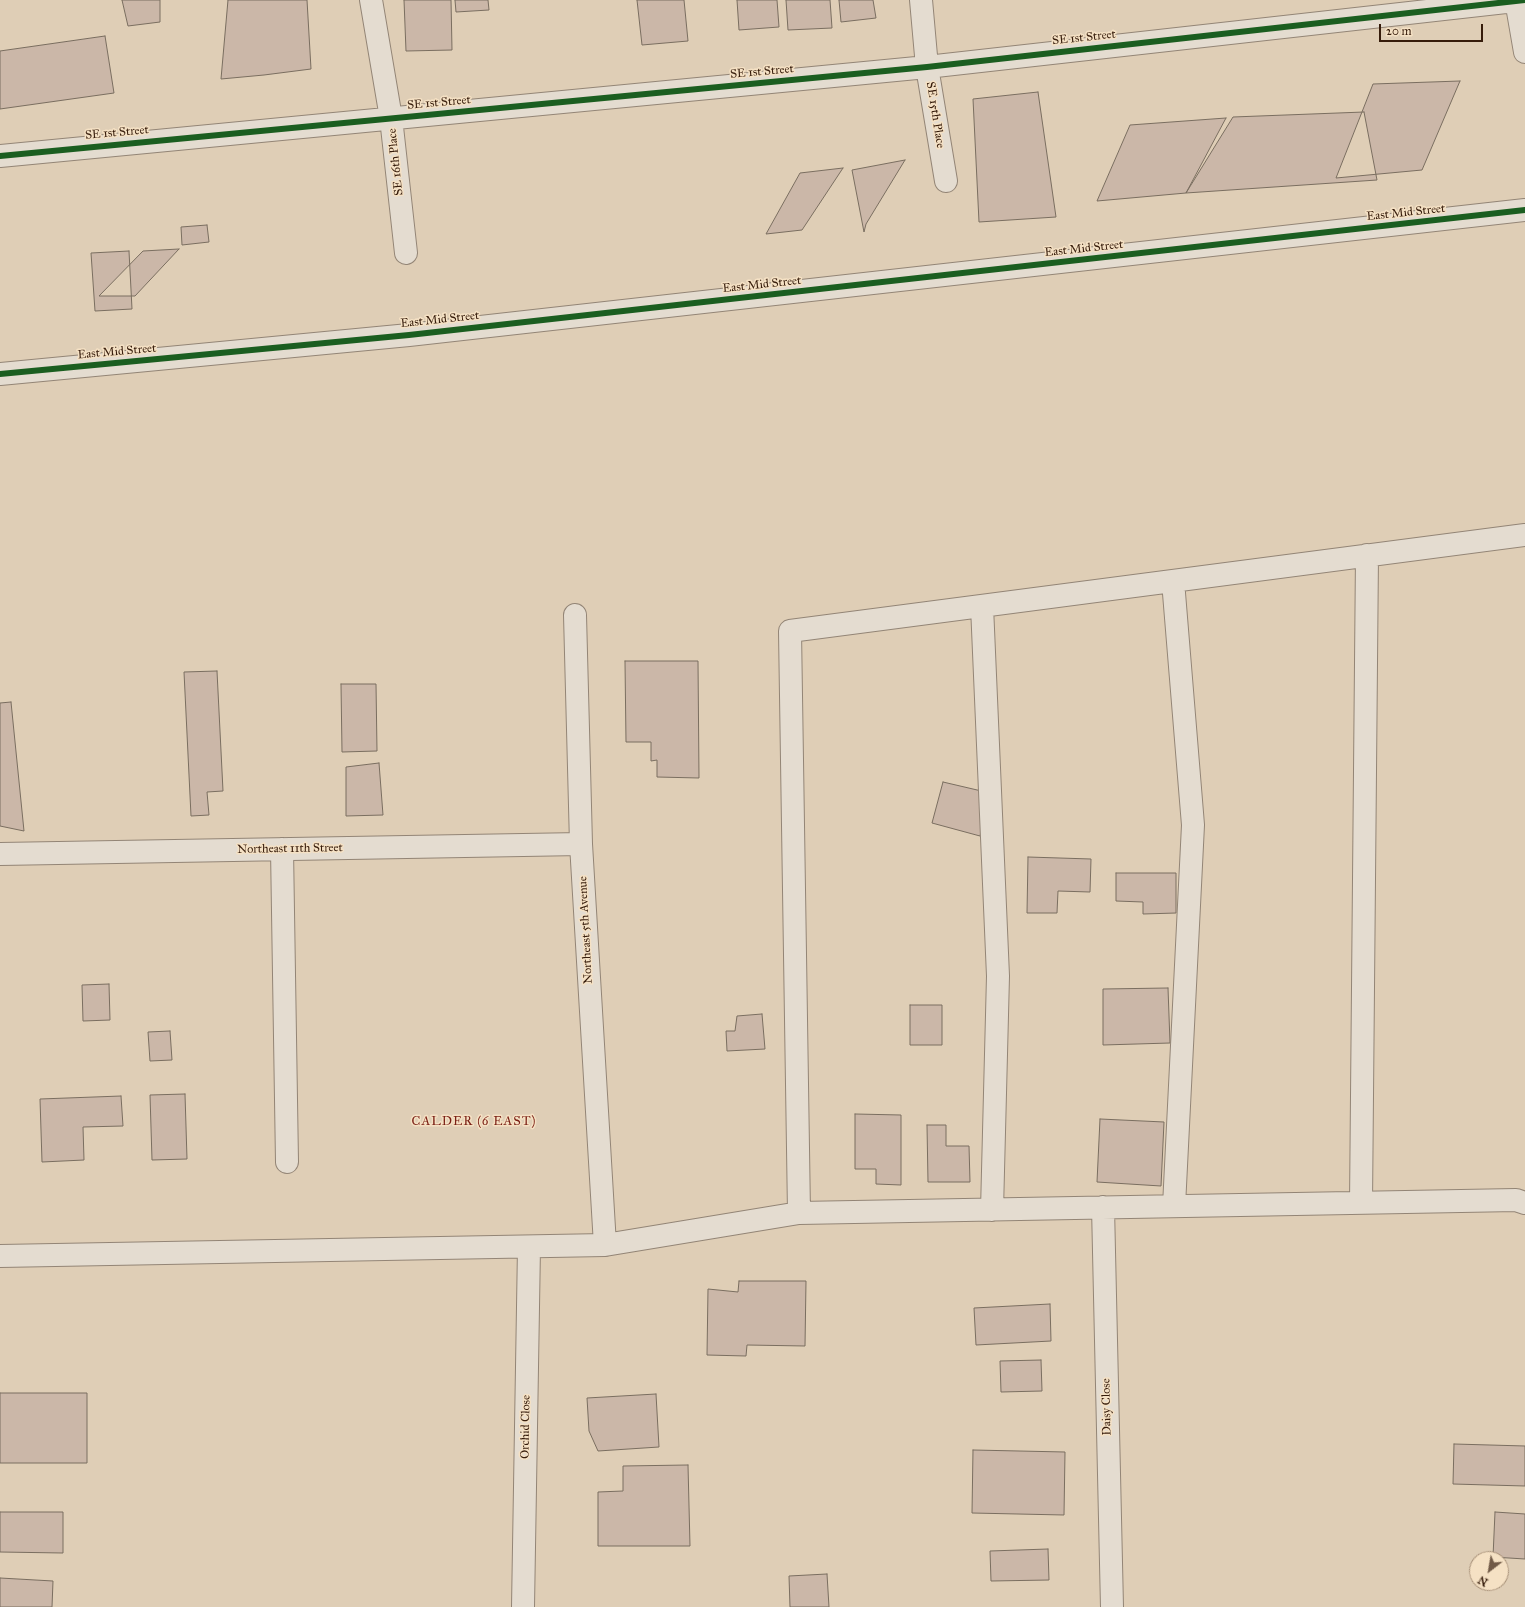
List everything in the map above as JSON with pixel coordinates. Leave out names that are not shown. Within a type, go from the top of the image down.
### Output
[{"type":"street","name":"SE 16th Place","points":[[372,0],[391,118],[406,253]]},
{"type":"street","name":"SE 15th Place","points":[[921,0],[927,67],[946,181]]},
{"type":"street","name":"SE 1st Street","points":[[0,156],[927,67],[1519,0]]},
{"type":"street","points":[[1519,0],[1525,52]]},
{"type":"street","name":"East Mid Street","points":[[0,374],[409,335],[1525,210]]},
{"type":"street","points":[[800,1213],[790,631],[1525,534]]},
{"type":"street","points":[[1361,1203],[1367,555]]},
{"type":"street","points":[[1173,581],[1193,825],[1174,1206]]},
{"type":"street","points":[[982,606],[998,976],[992,1210]]},
{"type":"street","name":"Northeast 5th Avenue","points":[[575,615],[581,844],[605,1245]]},
{"type":"street","name":"Northeast 11th Street","points":[[0,854],[581,844]]},
{"type":"street","points":[[282,849],[288,1162]]},
{"type":"street","points":[[0,1256],[605,1245],[800,1213],[1516,1200],[1525,1203]]},
{"type":"street","name":"Daisy Close","points":[[1103,1208],[1112,1607]]},
{"type":"street","name":"Orchid Close","points":[[523,1607],[529,1247]]},
{"type":"building","points":[[122,0],[160,0],[160,22],[128,26]]},
{"type":"building","points":[[228,0],[307,0],[311,69],[221,79]]},
{"type":"building","points":[[404,0],[451,0],[452,50],[406,51]]},
{"type":"building","points":[[455,0],[488,0],[489,10],[456,12]]},
{"type":"building","points":[[637,0],[684,0],[688,41],[642,45]]},
{"type":"building","points":[[737,0],[777,0],[779,27],[739,30]]},
{"type":"building","points":[[786,0],[830,0],[832,28],[788,30]]},
{"type":"building","points":[[839,0],[873,0],[876,18],[841,22]]},
{"type":"building","points":[[105,36],[114,93],[0,109],[0,51]]},
{"type":"building","points":[[1460,81],[1422,170],[1336,178],[1373,84]]},
{"type":"building","points":[[1038,92],[1056,217],[979,222],[973,99]]},
{"type":"building","points":[[1364,112],[1377,180],[1186,193],[1233,117]]},
{"type":"building","points":[[1226,118],[1186,193],[1097,201],[1130,125]]},
{"type":"building","points":[[905,160],[866,224],[864,232],[852,170]]},
{"type":"building","points":[[843,168],[802,230],[766,234],[800,173]]},
{"type":"building","points":[[207,225],[209,242],[182,245],[181,227]]},
{"type":"building","points":[[179,249],[135,296],[99,296],[143,251]]},
{"type":"building","points":[[129,251],[132,309],[95,311],[91,253]]},
{"type":"building","points":[[625,661],[698,661],[699,778],[657,777],[657,760],[651,761],[651,742],[626,742]]},
{"type":"building","points":[[217,671],[223,791],[207,792],[209,815],[191,816],[184,672]]},
{"type":"building","points":[[341,684],[376,684],[377,751],[342,752]]},
{"type":"building","points":[[11,702],[24,831],[0,826],[0,703]]},
{"type":"building","points":[[379,763],[383,815],[346,816],[346,767]]},
{"type":"building","points":[[943,782],[990,793],[980,836],[932,823]]},
{"type":"building","points":[[1028,857],[1091,859],[1090,892],[1058,891],[1057,913],[1027,913]]},
{"type":"building","points":[[1116,873],[1176,873],[1176,913],[1143,914],[1143,902],[1116,901]]},
{"type":"building","points":[[109,984],[110,1020],[83,1021],[82,985]]},
{"type":"building","points":[[1168,988],[1170,1043],[1103,1045],[1103,989]]},
{"type":"building","points":[[910,1005],[942,1005],[942,1045],[910,1045]]},
{"type":"building","points":[[762,1014],[765,1049],[727,1051],[726,1031],[735,1031],[737,1016]]},
{"type":"building","points":[[170,1031],[172,1060],[150,1061],[148,1032]]},
{"type":"building","points":[[185,1094],[187,1159],[152,1160],[150,1095]]},
{"type":"building","points":[[121,1096],[123,1126],[83,1127],[84,1160],[42,1162],[40,1099]]},
{"type":"building","points":[[855,1114],[901,1115],[901,1185],[876,1184],[876,1169],[855,1169]]},
{"type":"building","points":[[1100,1119],[1164,1122],[1161,1186],[1097,1182]]},
{"type":"building","points":[[927,1125],[946,1125],[946,1146],[969,1146],[970,1182],[928,1182]]},
{"type":"building","points":[[739,1281],[806,1281],[805,1346],[747,1345],[746,1356],[707,1355],[708,1289],[738,1292]]},
{"type":"building","points":[[1050,1304],[1051,1341],[976,1345],[974,1308]]},
{"type":"building","points":[[1041,1360],[1042,1391],[1001,1392],[1000,1361]]},
{"type":"building","points":[[0,1393],[87,1393],[87,1463],[0,1463]]},
{"type":"building","points":[[656,1394],[659,1447],[598,1451],[589,1431],[587,1398]]},
{"type":"building","points":[[1454,1444],[1525,1446],[1525,1486],[1453,1484]]},
{"type":"building","points":[[973,1450],[1065,1452],[1064,1515],[972,1513]]},
{"type":"building","points":[[688,1465],[690,1546],[598,1546],[598,1492],[623,1491],[623,1466]]},
{"type":"building","points":[[0,1512],[63,1512],[63,1553],[0,1552]]},
{"type":"building","points":[[1495,1512],[1525,1514],[1525,1559],[1509,1558],[1509,1551],[1493,1551]]},
{"type":"building","points":[[1048,1549],[1049,1580],[991,1581],[990,1551]]},
{"type":"building","points":[[827,1574],[829,1607],[790,1607],[789,1576]]},
{"type":"building","points":[[0,1578],[53,1581],[52,1607],[0,1607]]},
{"type":"cycle path","points":[[0,156],[927,67],[1525,0]]},
{"type":"cycle path","points":[[0,374],[409,335],[1525,210]]},
{"type":"district","name":"CALDER (6 EAST)","points":[[474,1122]]}]
